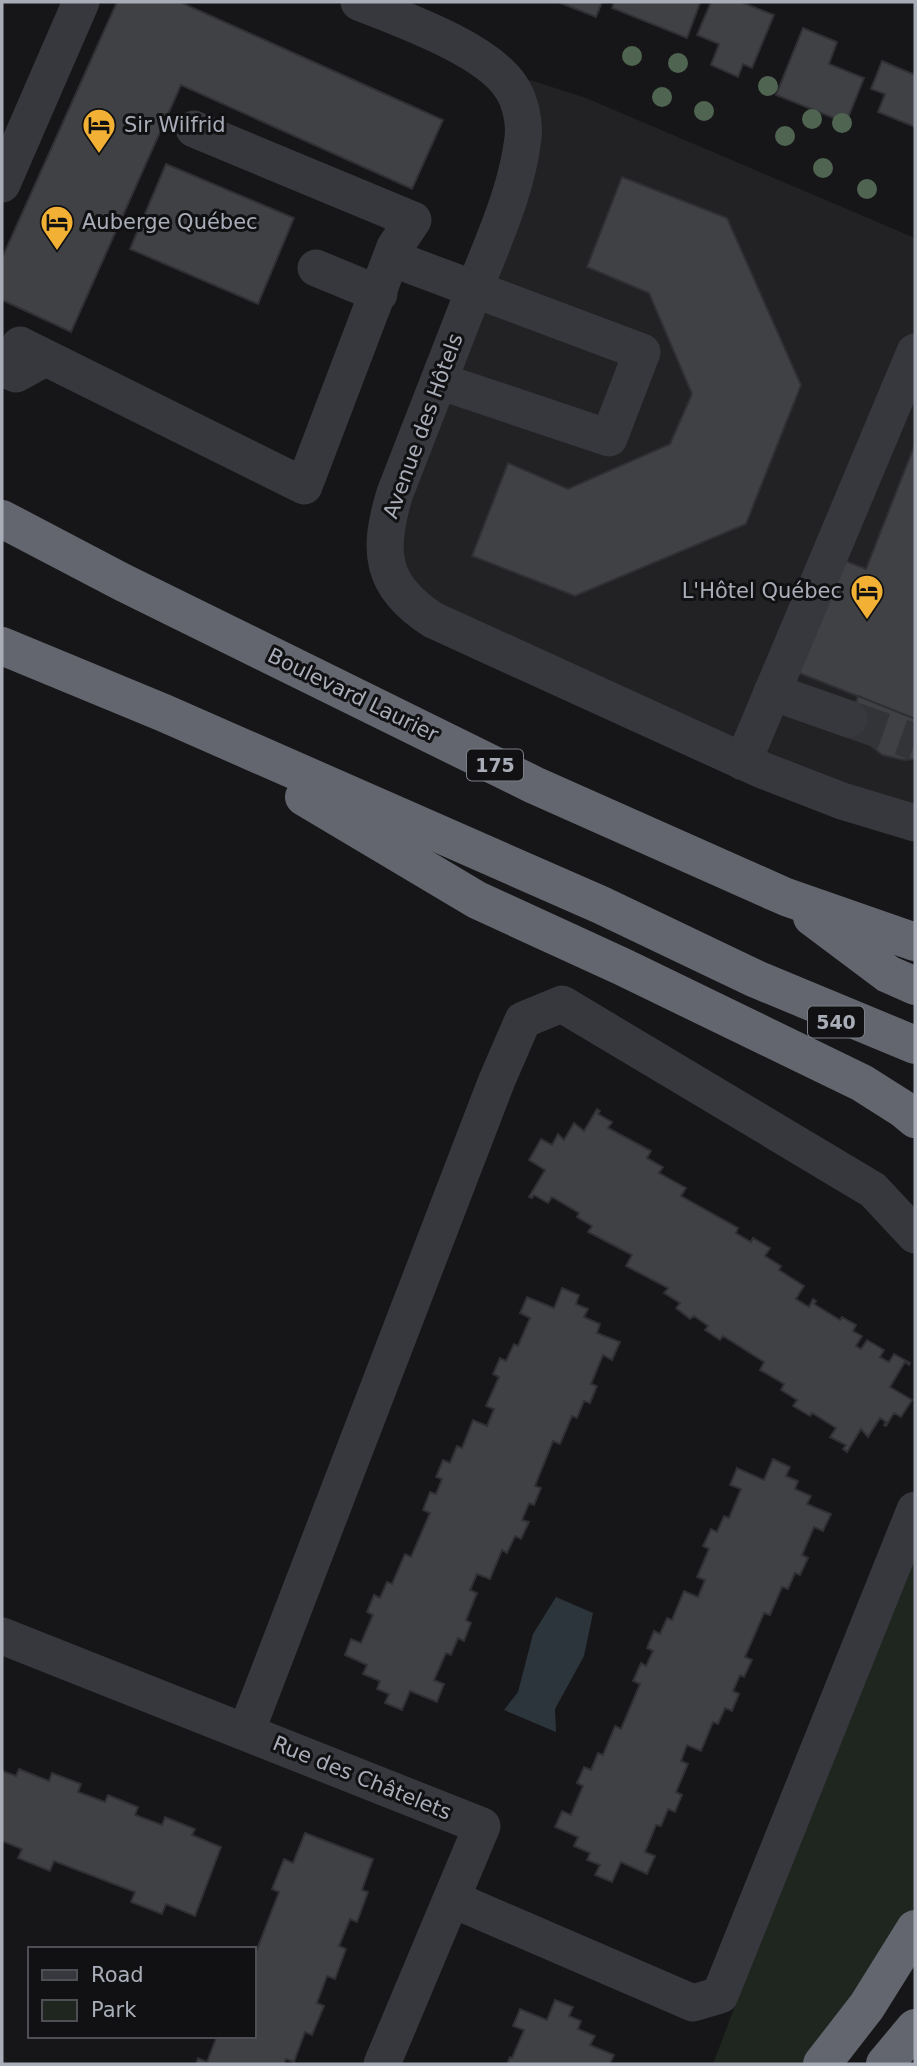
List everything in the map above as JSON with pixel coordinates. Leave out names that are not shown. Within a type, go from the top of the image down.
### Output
[{"type":"highway","name":"Boulevard Laurier","points":[[2,519],[122,582],[534,785],[786,897]]},
{"type":"highway","points":[[2,646],[164,713],[588,900],[756,979],[915,1045]]},
{"type":"highway","points":[[164,713],[477,900],[623,967],[862,1083],[904,1108],[915,1119]]},
{"type":"highway","points":[[786,897],[915,942]]},
{"type":"highway","points":[[786,897],[888,974],[915,986]]},
{"type":"highway","name":"540","points":[[756,979],[915,1065]]},
{"type":"highway","points":[[822,2064],[867,2006],[915,1929]]},
{"type":"highway","points":[[885,2064],[915,2028]]},
{"type":"street","points":[[2,184],[81,2]]},
{"type":"street","name":"Avenue des Hôtels","points":[[359,2],[446,39],[496,69],[512,87],[520,109],[523,134],[519,160],[504,214],[386,521],[385,546],[390,578],[403,597],[433,620],[743,762],[842,801],[915,822]]},
{"type":"street","points":[[22,357],[304,486],[395,247],[413,220],[194,129]]},
{"type":"street","points":[[391,258],[642,352],[609,438],[439,381]]},
{"type":"street","points":[[316,268],[379,294]]},
{"type":"street","points":[[743,762],[915,352]]},
{"type":"street","points":[[772,692],[849,719]]},
{"type":"street","points":[[246,1732],[497,1080],[523,1020],[562,1004],[873,1190],[915,1235]]},
{"type":"street","points":[[452,1899],[694,2003],[720,1995],[915,1510]]},
{"type":"street","name":"Rue des Châtelets","points":[[2,1636],[482,1826],[382,2064]]},
{"type":"shaded area","points":[[496,69],[586,98],[915,238],[915,826],[433,620],[385,546],[519,160]]},
{"type":"shaded area","points":[[556,1597],[593,1613],[584,1656],[555,1709],[556,1732],[504,1710],[518,1692],[533,1634]]},
{"type":"green space","points":[[915,1529],[915,1929],[822,2064],[713,2064]]},
{"type":"building","name":"Sir Wilfrid","points":[[117,2],[180,2],[443,120],[412,189],[181,85],[71,332],[2,300],[2,258]]},
{"type":"building","points":[[558,2],[602,2],[596,17]]},
{"type":"building","points":[[614,2],[700,3],[687,38],[612,8]]},
{"type":"building","points":[[711,2],[741,2],[774,15],[752,68],[743,64],[738,77],[711,65],[719,44],[697,35]]},
{"type":"building","points":[[803,28],[837,42],[829,64],[864,78],[846,123],[776,95]]},
{"type":"building","points":[[882,61],[915,75],[915,127],[878,112],[885,94],[871,89]]},
{"type":"building","points":[[166,164],[294,218],[258,304],[130,249]]},
{"type":"building","points":[[622,177],[727,218],[801,385],[746,524],[575,596],[472,556],[508,463],[568,489],[670,444],[692,394],[649,293],[587,267]]},
{"type":"building","name":"L'Hôtel Québec","points":[[915,444],[915,719],[799,673],[843,560],[866,569]]},
{"type":"building","points":[[858,696],[915,719],[915,759],[904,760],[882,755],[860,736],[846,730]]},
{"type":"building","points":[[597,1109],[600,1111],[598,1114],[612,1122],[608,1128],[651,1151],[647,1158],[663,1167],[659,1173],[686,1188],[681,1196],[738,1228],[736,1233],[751,1242],[753,1238],[770,1248],[765,1256],[781,1266],[779,1270],[804,1286],[796,1299],[809,1307],[813,1299],[816,1301],[814,1304],[840,1320],[842,1317],[856,1325],[853,1331],[862,1336],[856,1346],[861,1349],[867,1340],[884,1350],[880,1357],[889,1362],[894,1354],[910,1363],[909,1365],[905,1362],[890,1387],[912,1400],[901,1417],[894,1413],[886,1426],[886,1422],[880,1418],[868,1437],[861,1429],[847,1452],[843,1449],[846,1445],[830,1437],[836,1428],[812,1413],[810,1416],[793,1406],[797,1400],[781,1390],[784,1384],[760,1370],[764,1362],[723,1336],[720,1340],[705,1330],[708,1326],[694,1316],[690,1319],[676,1308],[680,1303],[664,1293],[668,1288],[626,1266],[632,1255],[588,1232],[592,1226],[577,1217],[579,1213],[552,1197],[548,1203],[534,1195],[529,1197],[545,1170],[529,1160],[541,1139],[552,1145],[558,1134],[564,1140],[574,1123],[584,1131]]},
{"type":"building","points":[[562,1288],[579,1295],[576,1304],[588,1309],[584,1317],[600,1324],[597,1333],[620,1342],[612,1360],[603,1355],[591,1384],[597,1386],[590,1403],[584,1401],[577,1418],[572,1416],[560,1444],[553,1441],[535,1486],[541,1488],[534,1505],[529,1503],[522,1520],[529,1522],[521,1539],[515,1536],[507,1553],[502,1550],[490,1579],[477,1574],[470,1590],[477,1593],[466,1620],[471,1623],[464,1641],[458,1638],[451,1655],[446,1653],[434,1680],[444,1684],[437,1702],[410,1691],[402,1710],[385,1703],[389,1694],[377,1689],[380,1681],[363,1674],[367,1665],[345,1655],[351,1639],[361,1643],[373,1615],[367,1612],[374,1595],[380,1598],[387,1582],[392,1584],[405,1554],[411,1557],[430,1513],[423,1510],[430,1492],[436,1494],[442,1479],[436,1477],[443,1460],[450,1463],[457,1446],[462,1448],[473,1420],[487,1426],[494,1409],[486,1406],[499,1377],[493,1374],[500,1358],[506,1361],[514,1344],[518,1346],[530,1318],[520,1313],[527,1297],[554,1308]]},
{"type":"building","points":[[773,1459],[790,1467],[786,1476],[798,1481],[795,1489],[811,1496],[807,1504],[831,1514],[823,1531],[814,1527],[802,1555],[808,1558],[800,1575],[795,1573],[788,1589],[782,1587],[770,1615],[764,1613],[745,1657],[752,1660],[744,1677],[740,1675],[733,1691],[739,1694],[732,1711],[725,1708],[718,1724],[713,1722],[701,1751],[687,1745],[681,1761],[688,1764],[676,1792],[682,1795],[675,1812],[668,1809],[661,1826],[656,1825],[645,1852],[655,1856],[647,1874],[621,1862],[612,1882],[595,1875],[600,1865],[587,1860],[590,1853],[574,1846],[578,1837],[555,1827],[562,1811],[571,1815],[583,1786],[577,1783],[584,1767],[591,1770],[598,1753],[603,1755],[615,1726],[621,1729],[640,1684],[633,1681],[641,1663],[646,1666],[653,1651],[647,1648],[654,1631],[660,1634],[667,1618],[672,1620],[684,1591],[698,1597],[705,1580],[697,1577],[709,1549],[703,1546],[711,1529],[717,1532],[724,1516],[729,1518],[741,1489],[730,1485],[737,1468],[764,1480]]},
{"type":"building","points":[[19,1769],[49,1781],[52,1773],[81,1784],[78,1792],[105,1802],[108,1795],[138,1807],[135,1815],[162,1825],[165,1817],[195,1829],[192,1835],[221,1847],[195,1916],[166,1904],[162,1914],[131,1902],[135,1892],[54,1861],[50,1871],[18,1858],[22,1849],[2,1841],[2,1771],[16,1776]]},
{"type":"building","points":[[305,1833],[373,1859],[362,1890],[368,1892],[357,1922],[350,1919],[339,1946],[346,1949],[335,1979],[327,1976],[317,2003],[324,2006],[312,2035],[305,2032],[294,2062],[286,2059],[284,2064],[196,2064],[198,2058],[207,2062],[216,2038],[256,2038],[256,1952],[279,1892],[272,1889],[284,1859],[293,1863]]},
{"type":"building","points":[[555,2000],[573,2007],[569,2016],[581,2021],[578,2029],[595,2036],[590,2045],[614,2055],[610,2064],[507,2064],[524,2030],[513,2026],[520,2009],[547,2020]]},
{"type":"tunnel","points":[[849,719],[915,742]]},
{"type":"place","name":"Sir Wilfrid","points":[[99,155]]},
{"type":"place","name":"Auberge Québec","points":[[57,252]]},
{"type":"place","name":"L'Hôtel Québec","points":[[867,621]]}]
